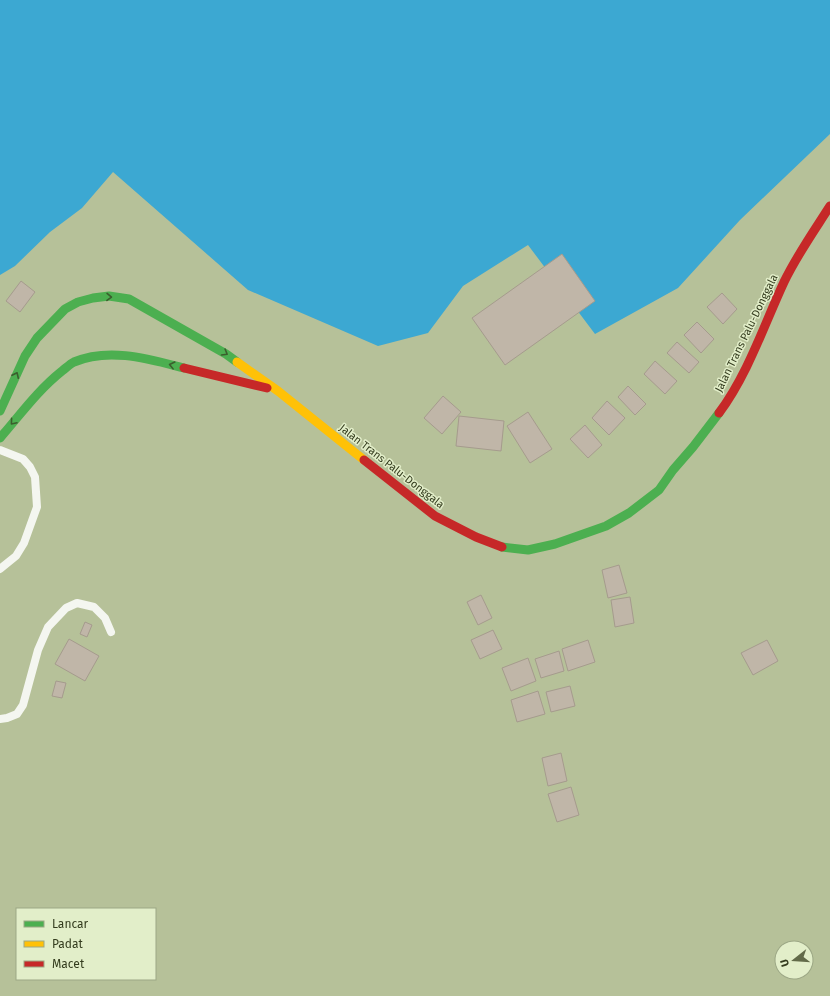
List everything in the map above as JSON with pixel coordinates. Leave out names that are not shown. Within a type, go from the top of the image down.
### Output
[{"type":"highway","name":"Jalan Trans Palu-Donggala","points":[[0,438],[40,390],[73,362],[100,355],[123,355],[157,361],[278,391],[435,516],[476,537],[505,548],[528,550],[555,544],[606,526],[629,513],[659,490],[724,406],[743,373],[785,280],[800,252],[830,206]]},
{"type":"highway","points":[[0,411],[25,356],[37,338],[50,323],[65,309],[78,302],[109,296],[129,299],[226,354],[278,391]]},
{"type":"lane","points":[[0,450],[23,459],[30,467],[35,477],[37,507],[24,544],[16,556],[0,569]]},
{"type":"lane","points":[[0,719],[8,718],[17,714],[23,705],[38,650],[48,627],[66,608],[77,603],[94,607],[105,618],[110,632]]},
{"type":"water","points":[[0,0],[830,0],[830,134],[740,220],[678,288],[595,334],[528,245],[463,286],[428,333],[378,346],[248,290],[113,172],[82,208],[50,232],[15,266],[0,275]]},
{"type":"building","points":[[562,254],[595,301],[505,365],[472,318]]},
{"type":"building","points":[[21,281],[35,292],[20,312],[6,301]]},
{"type":"building","points":[[722,293],[737,309],[723,324],[707,307]]},
{"type":"building","points":[[697,322],[714,339],[701,353],[684,335]]},
{"type":"building","points":[[677,342],[699,362],[689,373],[667,353]]},
{"type":"building","points":[[655,361],[677,381],[665,394],[644,374]]},
{"type":"building","points":[[628,386],[646,404],[635,415],[618,397]]},
{"type":"building","points":[[443,396],[461,412],[442,434],[424,418]]},
{"type":"building","points":[[607,401],[625,418],[609,435],[592,418]]},
{"type":"building","points":[[528,412],[552,449],[530,463],[507,426]]},
{"type":"building","points":[[459,416],[504,421],[501,451],[456,446]]},
{"type":"building","points":[[585,425],[602,445],[588,458],[570,439]]},
{"type":"building","points":[[619,565],[627,593],[608,598],[602,570]]},
{"type":"building","points":[[481,595],[492,618],[478,625],[467,602]]},
{"type":"building","points":[[630,597],[634,623],[615,627],[611,600]]},
{"type":"building","points":[[85,622],[92,625],[87,637],[80,634]]},
{"type":"building","points":[[493,630],[502,649],[480,659],[471,640]]},
{"type":"building","points":[[69,639],[99,656],[85,681],[55,664]]},
{"type":"building","points":[[588,640],[595,662],[568,671],[562,649]]},
{"type":"building","points":[[767,640],[778,661],[753,675],[741,653]]},
{"type":"building","points":[[559,651],[564,671],[541,678],[535,659]]},
{"type":"building","points":[[528,658],[536,681],[511,691],[502,668]]},
{"type":"building","points":[[56,681],[66,683],[62,698],[52,696]]},
{"type":"building","points":[[570,686],[575,706],[551,712],[546,692]]},
{"type":"building","points":[[538,691],[545,714],[517,722],[511,700]]},
{"type":"building","points":[[561,753],[567,781],[548,786],[542,758]]},
{"type":"building","points":[[571,787],[579,815],[557,822],[548,794]]},
{"type":"traffic: fast","points":[[0,411],[25,356],[37,338],[65,309],[78,302],[93,298],[109,296],[129,299],[226,354],[237,362]]},
{"type":"traffic: fast","points":[[0,438],[45,386],[74,362],[101,355],[115,355],[143,358],[184,368]]},
{"type":"traffic: fast","points":[[502,547],[528,550],[555,544],[606,526],[629,513],[659,490],[673,470],[719,413]]},
{"type":"traffic: slow","points":[[237,362],[278,391],[364,460]]},
{"type":"traffic: jam","points":[[719,413],[739,382],[747,366],[789,272],[830,206]]},
{"type":"traffic: jam","points":[[184,368],[267,388]]},
{"type":"traffic: jam","points":[[364,460],[435,516],[476,537],[502,547]]}]
